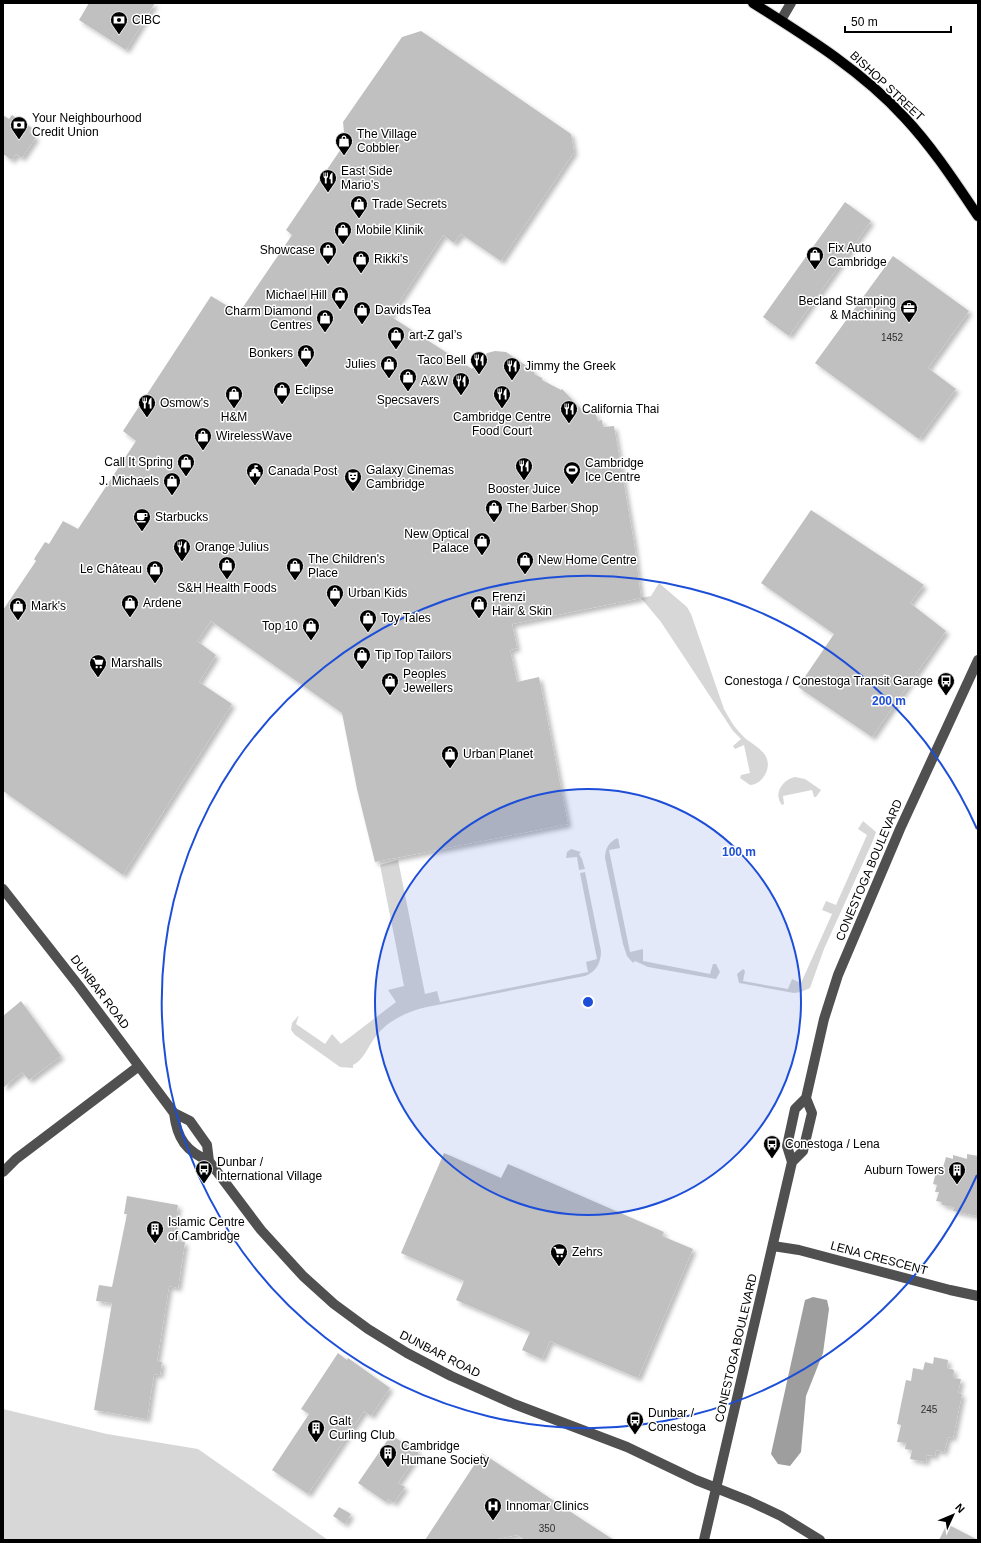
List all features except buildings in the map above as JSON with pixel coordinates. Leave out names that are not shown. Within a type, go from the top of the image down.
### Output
[{"type":"main road","name":"BISHOP STREET","points":[[753,3],[824,48],[854,71],[904,117],[928,144],[952,176],[978,216]]},
{"type":"street","points":[[780,20],[791,3]]},
{"type":"street","name":"CONESTOGA BOULEVARD","points":[[704,1540],[792,1162],[787,1146],[795,1109],[806,1098],[824,1019],[838,975],[900,829],[978,660]]},
{"type":"street","name":"DUNBAR ROAD","points":[[3,889],[79,986],[174,1113],[190,1121],[207,1144],[209,1161]]},
{"type":"street","points":[[3,1172],[16,1159],[139,1066]]},
{"type":"street","name":"CONESTOGA BOULEVARD","points":[[792,1162],[803,1151],[812,1113],[806,1098]]},
{"type":"street","name":"DUNBAR ROAD","points":[[174,1113],[176,1131],[183,1141],[193,1154],[209,1161],[261,1230],[303,1276],[334,1304],[368,1329],[407,1353],[451,1376],[514,1404],[627,1447],[716,1488]]},
{"type":"street","name":"LENA CRESCENT","points":[[773,1246],[799,1250],[978,1296]]},
{"type":"street","points":[[716,1488],[781,1516],[820,1540]]},
{"type":"shaded area","points":[[659,583],[687,607],[691,614],[724,709],[739,732],[765,755],[768,765],[767,770],[763,778],[755,784],[750,785],[740,778],[741,775],[750,773],[744,745],[735,749],[733,746],[741,739],[733,731],[661,622],[641,598],[651,596]]},
{"type":"shaded area","points":[[795,777],[805,779],[821,790],[816,797],[814,797],[812,790],[783,796],[784,804],[782,805],[778,796],[780,788],[786,781]]},
{"type":"shaded area","points":[[863,821],[876,832],[824,949],[810,988],[794,993],[739,983],[737,974],[743,969],[745,971],[743,981],[788,989],[792,979],[801,983],[832,914],[822,910],[826,901],[836,905],[867,835],[858,829]]},
{"type":"shaded area","points":[[618,838],[620,848],[609,850],[630,952],[643,949],[643,961],[710,974],[713,964],[716,964],[720,972],[716,979],[648,967],[635,961],[633,963],[627,956],[623,944],[605,858],[608,846],[612,841]]},
{"type":"shaded area","points":[[571,849],[581,852],[579,854],[585,869],[579,870],[577,857],[566,858],[567,852]]},
{"type":"shaded area","points":[[398,860],[425,994],[437,991],[440,1002],[588,972],[586,962],[597,959],[580,873],[585,872],[601,951],[597,966],[592,972],[585,976],[413,1011],[386,1025],[373,1040],[360,1060],[353,1065],[353,1068],[340,1067],[295,1035],[291,1030],[292,1023],[299,1015],[296,1024],[325,1044],[332,1034],[341,1044],[396,1002],[388,990],[404,986],[380,865]]},
{"type":"shaded area","points":[[813,1297],[827,1300],[829,1309],[823,1353],[806,1396],[801,1452],[790,1466],[778,1464],[771,1454],[805,1300]]},
{"type":"shaded area","points":[[3,1409],[107,1434],[198,1449],[328,1540],[3,1540]]},
{"type":"place","name":"CIBC","points":[[119,35]]},
{"type":"place","name":"Your Neighbourhood Credit Union","points":[[19,140]]},
{"type":"place","name":"The Village Cobbler","points":[[344,156]]},
{"type":"place","name":"East Side Mario's","points":[[328,193]]},
{"type":"place","name":"Trade Secrets","points":[[359,219]]},
{"type":"place","name":"Mobile Klinik","points":[[343,245]]},
{"type":"place","name":"Showcase","points":[[328,265]]},
{"type":"place","name":"Fix Auto Cambridge","points":[[815,270]]},
{"type":"place","name":"Rikki's","points":[[361,274]]},
{"type":"place","name":"Michael Hill","points":[[340,310]]},
{"type":"place","name":"Becland Stamping & Machining","points":[[909,323]]},
{"type":"place","name":"DavidsTea","points":[[362,325]]},
{"type":"place","name":"Charm Diamond Centres","points":[[325,333]]},
{"type":"place","name":"art-Z gal’s","points":[[396,350]]},
{"type":"place","name":"Bonkers","points":[[306,368]]},
{"type":"place","name":"Taco Bell","points":[[479,375]]},
{"type":"place","name":"Julies","points":[[389,379]]},
{"type":"place","name":"Jimmy the Greek","points":[[512,381]]},
{"type":"place","name":"Specsavers","points":[[408,392]]},
{"type":"place","name":"A&W","points":[[461,396]]},
{"type":"place","name":"Eclipse","points":[[282,405]]},
{"type":"place","name":"H&M","points":[[234,409]]},
{"type":"place","name":"Cambridge Centre Food Court","points":[[502,409]]},
{"type":"place","name":"Osmow's","points":[[147,418]]},
{"type":"place","name":"California Thai","points":[[569,424]]},
{"type":"place","name":"WirelessWave","points":[[203,451]]},
{"type":"place","name":"Call It Spring","points":[[186,477]]},
{"type":"place","name":"Booster Juice","points":[[524,481]]},
{"type":"place","name":"Cambridge Ice Centre","points":[[572,485]]},
{"type":"place","name":"Canada Post","points":[[255,486]]},
{"type":"place","name":"Galaxy Cinemas Cambridge","points":[[353,492]]},
{"type":"place","name":"J. Michaels","points":[[172,496]]},
{"type":"place","name":"The Barber Shop","points":[[494,523]]},
{"type":"place","name":"Starbucks","points":[[142,532]]},
{"type":"place","name":"New Optical Palace","points":[[482,556]]},
{"type":"place","name":"Orange Julius","points":[[182,562]]},
{"type":"place","name":"New Home Centre","points":[[525,575]]},
{"type":"place","name":"S&H Health Foods","points":[[227,580]]},
{"type":"place","name":"The Children's Place","points":[[295,581]]},
{"type":"place","name":"Le Château","points":[[155,584]]},
{"type":"place","name":"Urban Kids","points":[[335,608]]},
{"type":"place","name":"Ardene","points":[[130,618]]},
{"type":"place","name":"Frenzi Hair & Skin","points":[[479,619]]},
{"type":"place","name":"Mark's","points":[[18,621]]},
{"type":"place","name":"Toy Tales","points":[[368,633]]},
{"type":"place","name":"Top 10","points":[[311,641]]},
{"type":"place","name":"Tip Top Tailors","points":[[362,670]]},
{"type":"place","name":"Marshalls","points":[[98,678]]},
{"type":"place","name":"Peoples Jewellers","points":[[390,696]]},
{"type":"place","name":"Conestoga / Conestoga Transit Garage","points":[[946,696]]},
{"type":"place","name":"Urban Planet","points":[[450,769]]},
{"type":"place","name":"Conestoga / Lena","points":[[772,1159]]},
{"type":"place","name":"Dunbar / International Village","points":[[204,1184]]},
{"type":"place","name":"Auburn Towers","points":[[957,1185]]},
{"type":"place","name":"Islamic Centre of Cambridge","points":[[155,1244]]},
{"type":"place","name":"Zehrs","points":[[559,1267]]},
{"type":"place","name":"Dunbar / Conestoga","points":[[635,1435]]},
{"type":"place","name":"Galt Curling Club","points":[[316,1443]]},
{"type":"place","name":"Cambridge Humane Society","points":[[388,1468]]},
{"type":"place","name":"Innomar Clinics","points":[[493,1521]]}]
